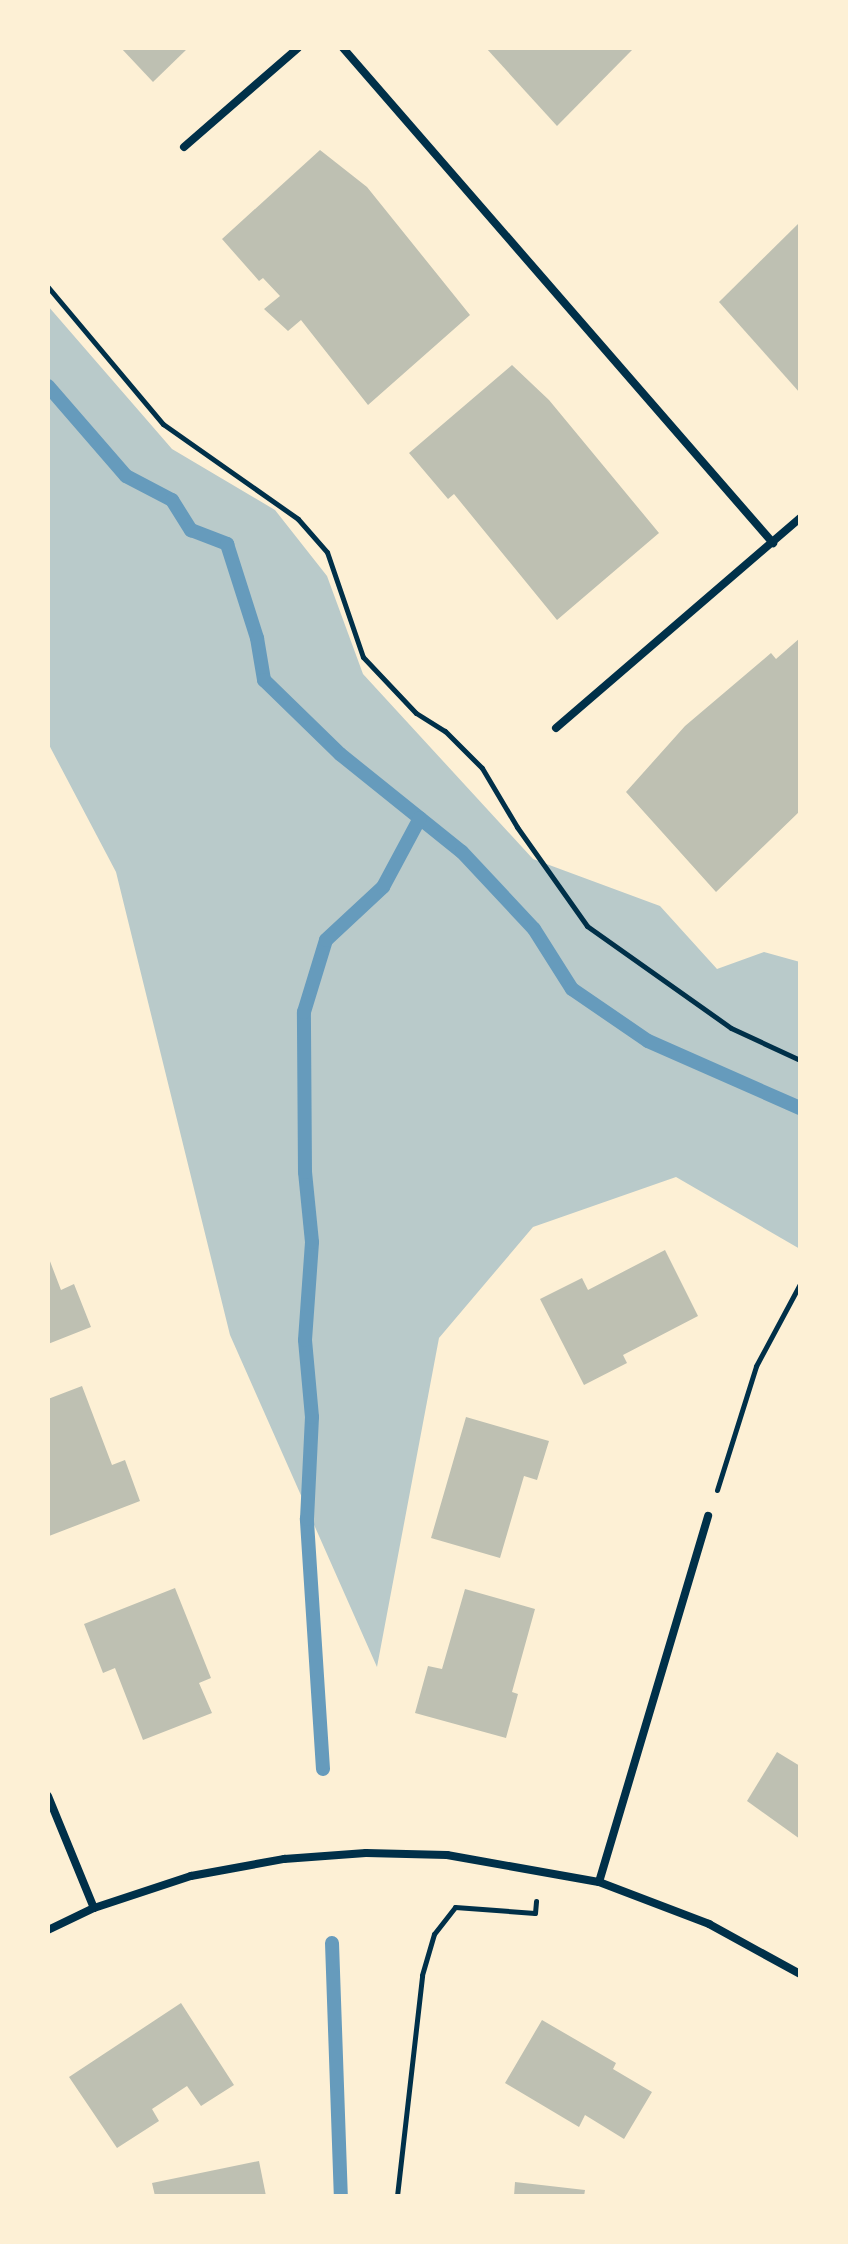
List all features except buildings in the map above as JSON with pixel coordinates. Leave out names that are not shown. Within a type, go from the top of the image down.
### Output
[{"type":"street","points":[[184,147],[298,48]]},
{"type":"street","points":[[343,48],[773,543]]},
{"type":"street","points":[[556,728],[800,518]]},
{"type":"street","points":[[599,1882],[708,1516]]},
{"type":"street","points":[[48,1796],[94,1908]]},
{"type":"street","points":[[48,1930],[94,1908],[191,1876],[284,1859],[366,1853],[447,1855],[541,1868],[599,1882],[709,1924],[800,1974]]},
{"type":"path","points":[[48,287],[163,424],[288,511],[327,552],[363,657],[416,713],[445,731],[482,768],[517,827],[587,926],[731,1028],[800,1060]]},
{"type":"path","points":[[708,1516],[756,1366],[800,1284]]},
{"type":"path","points":[[397,2196],[422,1975],[434,1934],[455,1907],[535,1913],[541,1868]]},
{"type":"shaded area","points":[[48,306],[172,449],[275,510],[327,576],[363,674],[533,859],[660,906],[717,969],[764,952],[800,962],[800,1249],[676,1177],[533,1227],[439,1338],[377,1667],[230,1335],[116,872],[48,743]]},
{"type":"waterway","points":[[48,386],[126,476],[172,500],[191,530],[227,544],[257,638],[264,680],[340,754],[462,852],[534,929],[572,989],[648,1041],[800,1108]]},
{"type":"waterway","points":[[323,1769],[307,1519],[312,1417],[305,1340],[312,1242],[305,1172],[304,1012],[326,940],[383,887],[420,818]]},
{"type":"waterway","points":[[332,1943],[341,2196]]}]
